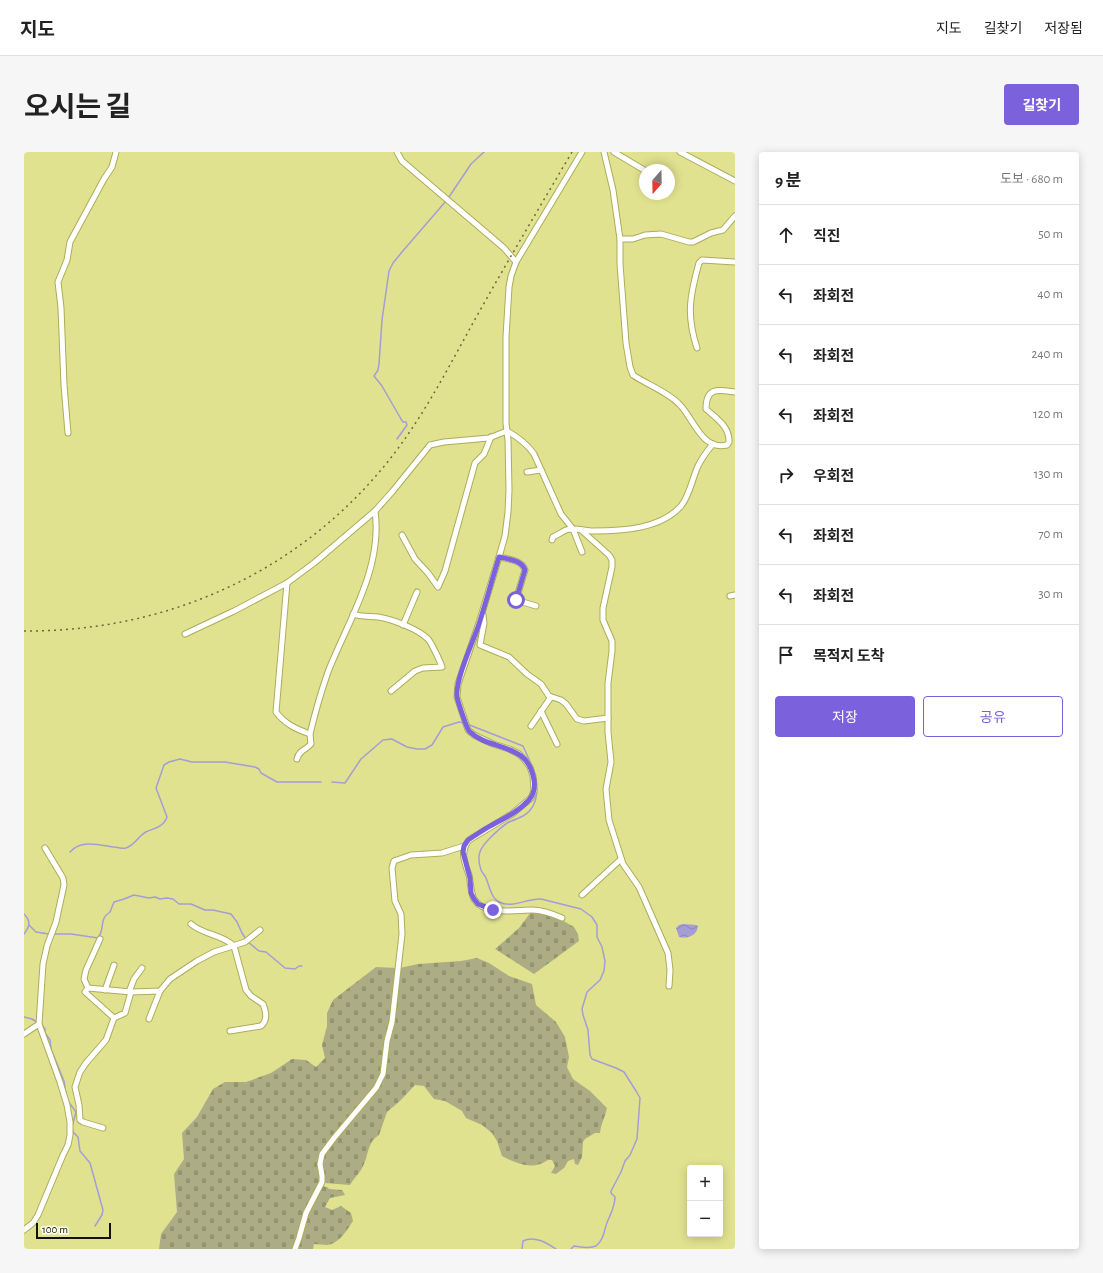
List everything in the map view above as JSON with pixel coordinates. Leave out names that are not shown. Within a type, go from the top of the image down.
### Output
[{"type":"street","points":[[68,433],[64,385],[61,308],[58,282],[67,260],[70,242],[112,167],[116,152]]},
{"type":"street","points":[[397,152],[402,161],[504,248],[516,262]]},
{"type":"street","points":[[562,918],[532,910],[493,910],[478,904],[471,893],[470,878],[463,852],[464,846],[468,840],[512,814],[526,803],[531,798],[534,791],[534,784],[530,767],[519,754],[510,749],[493,744],[474,735],[468,730],[457,697],[458,684],[483,610],[505,536],[509,490],[506,337],[511,276],[516,262],[582,152]]},
{"type":"street","points":[[604,152],[613,190],[620,239],[620,264],[626,343],[630,367],[633,375],[680,405],[703,436],[713,444],[718,445],[727,445],[729,442],[728,433],[723,424],[706,409],[708,399],[710,394],[715,390],[724,389],[735,392]]},
{"type":"street","points":[[614,152],[639,167]]},
{"type":"street","points":[[680,152],[735,181]]},
{"type":"street","points":[[620,239],[633,239],[645,235],[661,234],[693,242],[711,233],[723,230],[735,216]]},
{"type":"street","points":[[696,348],[689,308],[691,290],[699,262],[702,260],[735,262]]},
{"type":"street","points":[[185,634],[234,611],[287,583],[314,563],[375,511],[430,445],[444,442],[491,437],[507,431],[516,436],[529,447],[534,454],[561,514],[573,529],[582,552]]},
{"type":"street","points":[[402,536],[415,559],[438,587],[445,571],[475,463],[484,454],[491,437]]},
{"type":"street","points":[[552,540],[553,537],[566,530],[573,529],[599,531],[631,528],[648,525],[673,514],[684,502],[698,467],[707,450],[713,444]]},
{"type":"street","points":[[527,472],[541,470]]},
{"type":"street","points":[[297,759],[301,751],[311,744],[310,734],[328,673],[365,583],[371,563],[376,532],[377,524],[375,511]]},
{"type":"street","points":[[581,530],[609,555],[612,560],[612,567],[603,608],[603,620],[612,641],[608,683],[608,718],[611,762],[606,789],[609,820],[622,864],[639,887],[668,953],[670,970],[669,986]]},
{"type":"street","points":[[499,557],[522,564],[525,570],[516,600],[536,606]]},
{"type":"street","points":[[287,583],[276,712],[283,721],[310,734]]},
{"type":"street","points":[[403,625],[417,592]]},
{"type":"street","points":[[483,610],[484,623],[480,645],[509,657],[527,674],[541,684],[549,696],[562,700],[577,719],[584,721],[608,718]]},
{"type":"street","points":[[353,614],[362,617],[385,619],[403,625],[419,633],[428,640],[434,649],[442,667],[423,668],[415,671],[391,691]]},
{"type":"street","points":[[531,726],[551,697]]},
{"type":"street","points":[[541,711],[557,744]]},
{"type":"street","points":[[295,1249],[306,1213],[322,1182],[320,1164],[322,1154],[376,1088],[383,1074],[387,1041],[393,1016],[402,934],[401,914],[395,902],[392,868],[394,861],[411,855],[442,853],[464,846]]},
{"type":"street","points":[[24,1230],[33,1223],[38,1215],[68,1145],[70,1135],[70,1122],[67,1105],[39,1024],[43,964],[62,898],[64,881],[45,848]]},
{"type":"street","points":[[582,895],[621,859]]},
{"type":"street","points":[[191,924],[203,931],[229,941],[234,946],[246,990],[250,996],[263,1004],[266,1017],[261,1026],[230,1031]]},
{"type":"street","points":[[149,1019],[160,991],[170,979],[197,961],[214,952],[245,942],[260,930]]},
{"type":"street","points":[[100,939],[86,970],[84,979],[88,988],[85,992],[114,1018]]},
{"type":"street","points":[[105,990],[114,965]]},
{"type":"street","points":[[103,1128],[80,1120],[79,1105],[75,1087],[80,1072],[106,1040],[114,1018],[125,1013],[134,979],[142,968]]},
{"type":"street","points":[[88,988],[130,992],[160,991]]},
{"type":"street","points":[[24,1034],[39,1024]]},
{"type":"green space","points":[[531,912],[541,912],[560,919],[574,927],[578,934],[579,941],[534,974],[495,949],[519,928]]},
{"type":"green space","points":[[477,958],[489,963],[509,976],[532,984],[536,1005],[556,1022],[565,1037],[569,1057],[567,1067],[573,1079],[590,1091],[607,1108],[600,1133],[595,1133],[585,1139],[583,1142],[582,1157],[578,1165],[575,1164],[574,1159],[568,1161],[564,1168],[556,1174],[551,1173],[555,1166],[552,1160],[536,1165],[524,1165],[502,1156],[497,1141],[492,1133],[482,1125],[466,1118],[462,1111],[445,1101],[434,1099],[424,1086],[415,1085],[387,1112],[379,1135],[370,1145],[362,1169],[350,1185],[325,1183],[322,1166],[323,1155],[385,1074],[388,1060],[388,1043],[400,968],[418,964],[461,961]]},
{"type":"green space","points":[[376,967],[397,968],[391,1023],[381,1075],[376,1087],[318,1158],[321,1186],[329,1189],[342,1190],[345,1195],[330,1198],[325,1207],[332,1210],[341,1206],[351,1213],[353,1221],[345,1232],[335,1242],[327,1245],[314,1244],[313,1249],[159,1249],[161,1234],[177,1212],[174,1174],[184,1159],[182,1133],[197,1117],[213,1089],[225,1082],[246,1082],[271,1073],[292,1059],[306,1060],[316,1067],[325,1058],[322,1045],[327,1026],[327,1013],[333,1000]]},
{"type":"water","points":[[683,924],[698,926],[696,932],[685,938],[679,937],[676,928]]},
{"type":"waterway","points":[[449,197],[471,164],[484,152]]},
{"type":"waterway","points":[[397,439],[407,425],[406,422],[403,422],[382,386],[374,376],[378,370],[379,364],[382,320],[389,271],[393,263],[446,201]]},
{"type":"waterway","points":[[332,782],[345,783],[361,759],[383,740],[392,739],[407,747],[425,749],[432,745],[443,727],[459,722],[464,723]]},
{"type":"waterway","points":[[467,724],[523,746],[533,768]]},
{"type":"waterway","points":[[70,852],[74,848],[85,844],[126,848],[145,832],[162,825],[167,817],[156,788],[164,765],[169,762],[180,759],[192,762],[225,762],[255,767],[259,769],[261,773],[277,782],[321,782]]},
{"type":"waterway","points":[[536,778],[537,788],[534,804],[528,813],[504,825],[484,845],[479,856],[481,870],[486,877],[494,898],[499,902],[504,904],[515,904],[541,899],[581,909],[592,917],[597,925],[597,937],[602,947],[605,961],[604,971],[600,980],[587,992],[582,1009],[588,1030],[590,1055],[592,1059],[624,1072],[640,1098],[637,1139],[611,1191],[615,1197],[614,1203],[603,1236],[596,1246],[588,1248],[574,1246],[571,1249]]},
{"type":"waterway","points":[[53,934],[71,934],[98,938],[102,930],[104,918],[110,912],[114,902],[134,895],[149,898],[155,897],[160,899],[173,899],[179,904],[191,904],[205,910],[213,910],[231,914],[246,939]]},
{"type":"waterway","points":[[24,914],[29,921],[28,928],[24,934]]},
{"type":"waterway","points":[[29,925],[36,932],[49,934]]},
{"type":"waterway","points":[[248,942],[259,951],[266,952],[285,968],[295,969],[302,966]]},
{"type":"waterway","points":[[24,1017],[37,1022]]},
{"type":"waterway","points":[[42,1025],[50,1040],[51,1049],[64,1081],[66,1094]]},
{"type":"waterway","points":[[68,1101],[76,1112],[72,1127],[73,1132],[78,1137],[80,1151],[90,1163],[103,1210],[102,1215],[95,1226]]},
{"type":"waterway","points":[[522,1249],[523,1241],[527,1239],[536,1239],[545,1242],[556,1249]]},
{"type":"railway","points":[[24,631],[75,629],[125,621],[174,608],[221,591],[265,568],[307,540],[346,507],[395,453],[420,417],[498,278],[572,152]]},
{"type":"route","points":[[493,910],[478,904],[471,893],[470,878],[464,860],[464,846],[468,840],[512,814],[531,798],[534,791],[533,776],[530,767],[519,754],[510,749],[493,744],[474,735],[468,730],[457,697],[458,684],[479,623],[499,557],[516,561],[524,567],[525,570],[516,600]]}]
